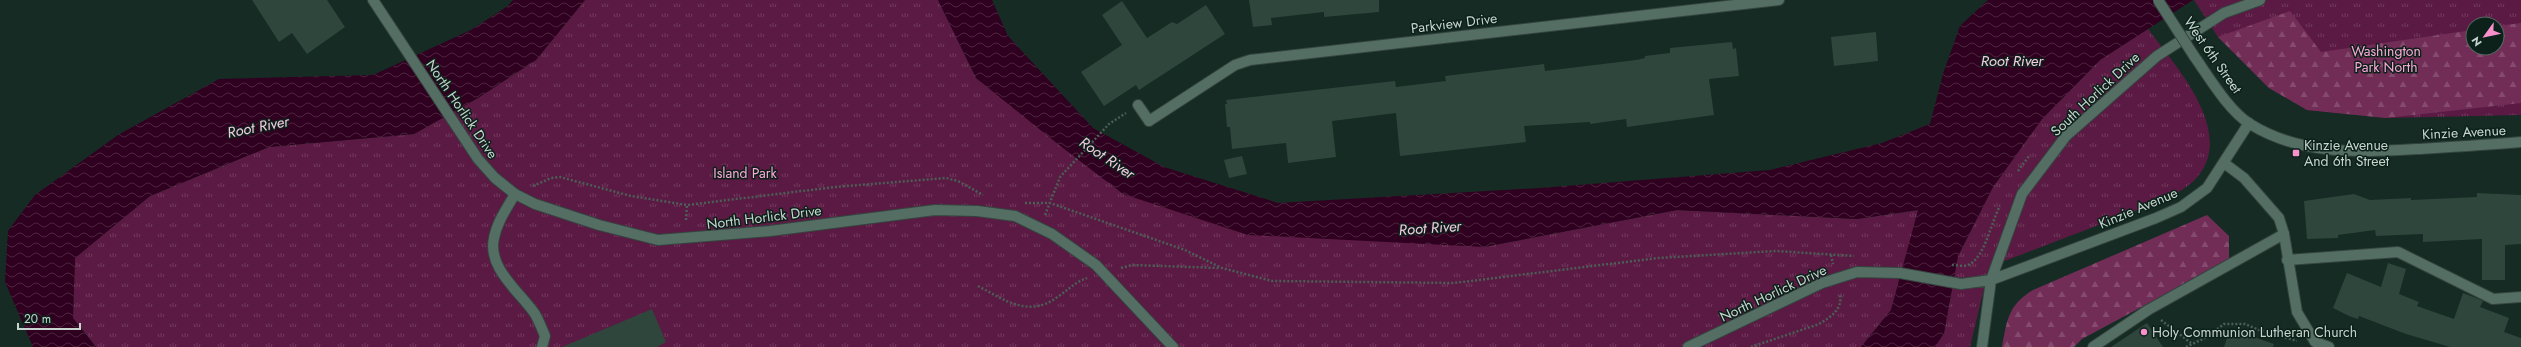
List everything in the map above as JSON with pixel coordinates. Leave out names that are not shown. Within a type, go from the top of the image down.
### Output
[{"type":"street","name":"North Horlick Drive","points":[[373,0],[468,144],[487,170],[514,194],[552,211],[658,240],[770,231],[935,210],[977,211],[1015,216],[1052,234],[1096,265],[1173,347]]},
{"type":"street","name":"Parkview Drive","points":[[1138,105],[1148,121],[1235,65],[1250,60],[1779,0]]},
{"type":"street","name":"West 6th Street","points":[[2158,0],[2212,82],[2249,123]]},
{"type":"street","name":"South Horlick Drive","points":[[1982,347],[1990,280],[2022,194],[2066,136],[2157,56],[2224,13],[2260,0]]},
{"type":"street","name":"Kinzie Avenue","points":[[1990,280],[2181,207],[2207,188],[2224,164],[2249,123],[2290,143],[2332,151],[2357,152],[2521,142]]},
{"type":"street","points":[[2224,164],[2244,178],[2279,218],[2284,234],[2287,260],[2297,312],[2315,342],[2330,347]]},
{"type":"street","points":[[514,194],[501,217],[493,239],[495,256],[500,270],[535,315],[545,336],[542,347]]},
{"type":"street","points":[[2093,347],[2148,310],[2284,234]]},
{"type":"street","points":[[2287,260],[2398,252],[2493,299],[2521,298]]},
{"type":"street","name":"North Horlick Drive","points":[[1688,347],[1822,283],[1857,272],[1880,272],[1961,284],[1990,280]]},
{"type":"path","points":[[1039,228],[1060,177],[1109,124]]},
{"type":"path","points":[[514,194],[543,180],[560,177],[631,196],[687,206],[931,177],[946,178],[958,181],[988,198]]},
{"type":"path","points":[[1022,203],[1050,203],[1185,250],[1222,268],[1272,281],[1454,283],[1658,258],[1776,251],[1830,255]]},
{"type":"path","points":[[686,220],[687,206]]},
{"type":"path","points":[[978,286],[1012,304],[1031,307]]},
{"type":"path","points":[[1752,347],[1819,324],[1829,318],[1838,309],[1841,301],[1840,294]]},
{"type":"path","points":[[2148,310],[2191,343]]},
{"type":"path","points":[[2186,347],[2191,343],[2206,337],[2224,324],[2245,324],[2292,341],[2315,342]]},
{"type":"green space","name":"Island Park","points":[[585,0],[938,0],[976,78],[1124,194],[1484,247],[1677,210],[1857,219],[1919,210],[1891,310],[1861,347],[96,347],[73,318],[75,258],[150,196],[269,147],[414,134],[478,98],[536,60]]},
{"type":"green space","name":"Washington Park North","points":[[2194,0],[2521,0],[2521,115],[2386,118],[2307,110],[2269,88],[2218,37]]},
{"type":"green space","name":"Washington Park North","points":[[2290,11],[2321,52],[2465,31],[2465,56],[2505,56],[2505,25],[2521,23],[2521,103],[2386,118],[2307,110],[2269,88],[2218,37]]},
{"type":"green space","points":[[2148,29],[2184,78],[2196,97],[2205,116],[2209,136],[2209,154],[2197,178],[2187,187],[2156,203],[1989,267],[1970,347],[1935,347],[1944,333],[1958,256],[1993,187],[2042,119],[2100,60]]},
{"type":"green space","points":[[2207,215],[2229,236],[2229,260],[2082,339],[2074,347],[2002,347],[2005,329],[2010,314],[2018,301],[2033,290]]},
{"type":"water","name":"Root River","points":[[513,0],[585,0],[536,60],[478,98],[414,134],[269,147],[150,196],[75,258],[73,318],[96,347],[33,347],[5,282],[8,231],[35,195],[118,135],[219,79],[373,75],[471,30],[508,6]]},
{"type":"water","name":"Root River","points":[[938,0],[992,0],[1008,36],[1093,128],[1164,167],[1278,203],[1540,188],[1770,170],[1882,143],[1930,124],[1943,74],[1960,26],[1988,0],[2193,0],[2100,60],[2042,119],[1993,187],[1958,256],[1944,333],[1935,347],[1861,347],[1891,310],[1918,210],[1857,219],[1677,210],[1484,247],[1248,235],[1123,194],[976,78]]},
{"type":"building","points":[[252,0],[327,0],[345,27],[307,54],[292,33],[279,42]]},
{"type":"building","points":[[1249,0],[1379,0],[1379,12],[1324,17],[1324,12],[1271,18],[1272,25],[1253,27]]},
{"type":"building","points":[[1122,1],[1147,38],[1172,22],[1177,24],[1206,5],[1225,34],[1139,90],[1136,85],[1104,106],[1081,72],[1122,45],[1102,15]]},
{"type":"building","points":[[1876,32],[1878,61],[1834,66],[1831,37]]},
{"type":"building","points":[[1732,42],[1733,49],[1736,48],[1739,76],[1709,79],[1714,115],[1627,127],[1626,119],[1590,124],[1590,122],[1524,126],[1526,142],[1400,156],[1396,113],[1332,121],[1336,157],[1288,163],[1286,143],[1232,149],[1230,127],[1227,127],[1226,100],[1395,81],[1396,87],[1446,81],[1445,76],[1544,64],[1545,71],[1636,60],[1645,58],[1645,56],[1670,53],[1670,48]]},
{"type":"building","points":[[1242,156],[1247,174],[1229,178],[1224,160]]},
{"type":"building","points":[[2477,193],[2521,195],[2521,244],[2505,245],[2505,280],[2482,280],[2482,239],[2423,242],[2423,234],[2376,236],[2375,230],[2338,235],[2338,238],[2307,239],[2304,201],[2354,194],[2370,200],[2411,198],[2411,200],[2477,197]]},
{"type":"building","points":[[2388,263],[2406,269],[2399,294],[2419,302],[2417,306],[2454,319],[2463,293],[2476,298],[2483,301],[2480,307],[2509,318],[2504,332],[2521,338],[2521,347],[2450,347],[2406,334],[2359,316],[2358,319],[2349,316],[2333,308],[2347,273],[2381,287]]},
{"type":"building","points":[[652,309],[666,342],[657,347],[562,347]]},
{"type":"building","name":"Holy Communion Lutheran Church","points":[[2147,323],[2163,347],[2111,347]]},
{"type":"building","name":"Holy Communion Lutheran Church","points":[[2230,329],[2274,344],[2273,347],[2224,347]]},
{"type":"place","name":"Kinzie Avenue And 6th Street","points":[[2296,153]]},
{"type":"place","name":"Holy Communion Lutheran Church","points":[[2144,332]]}]
